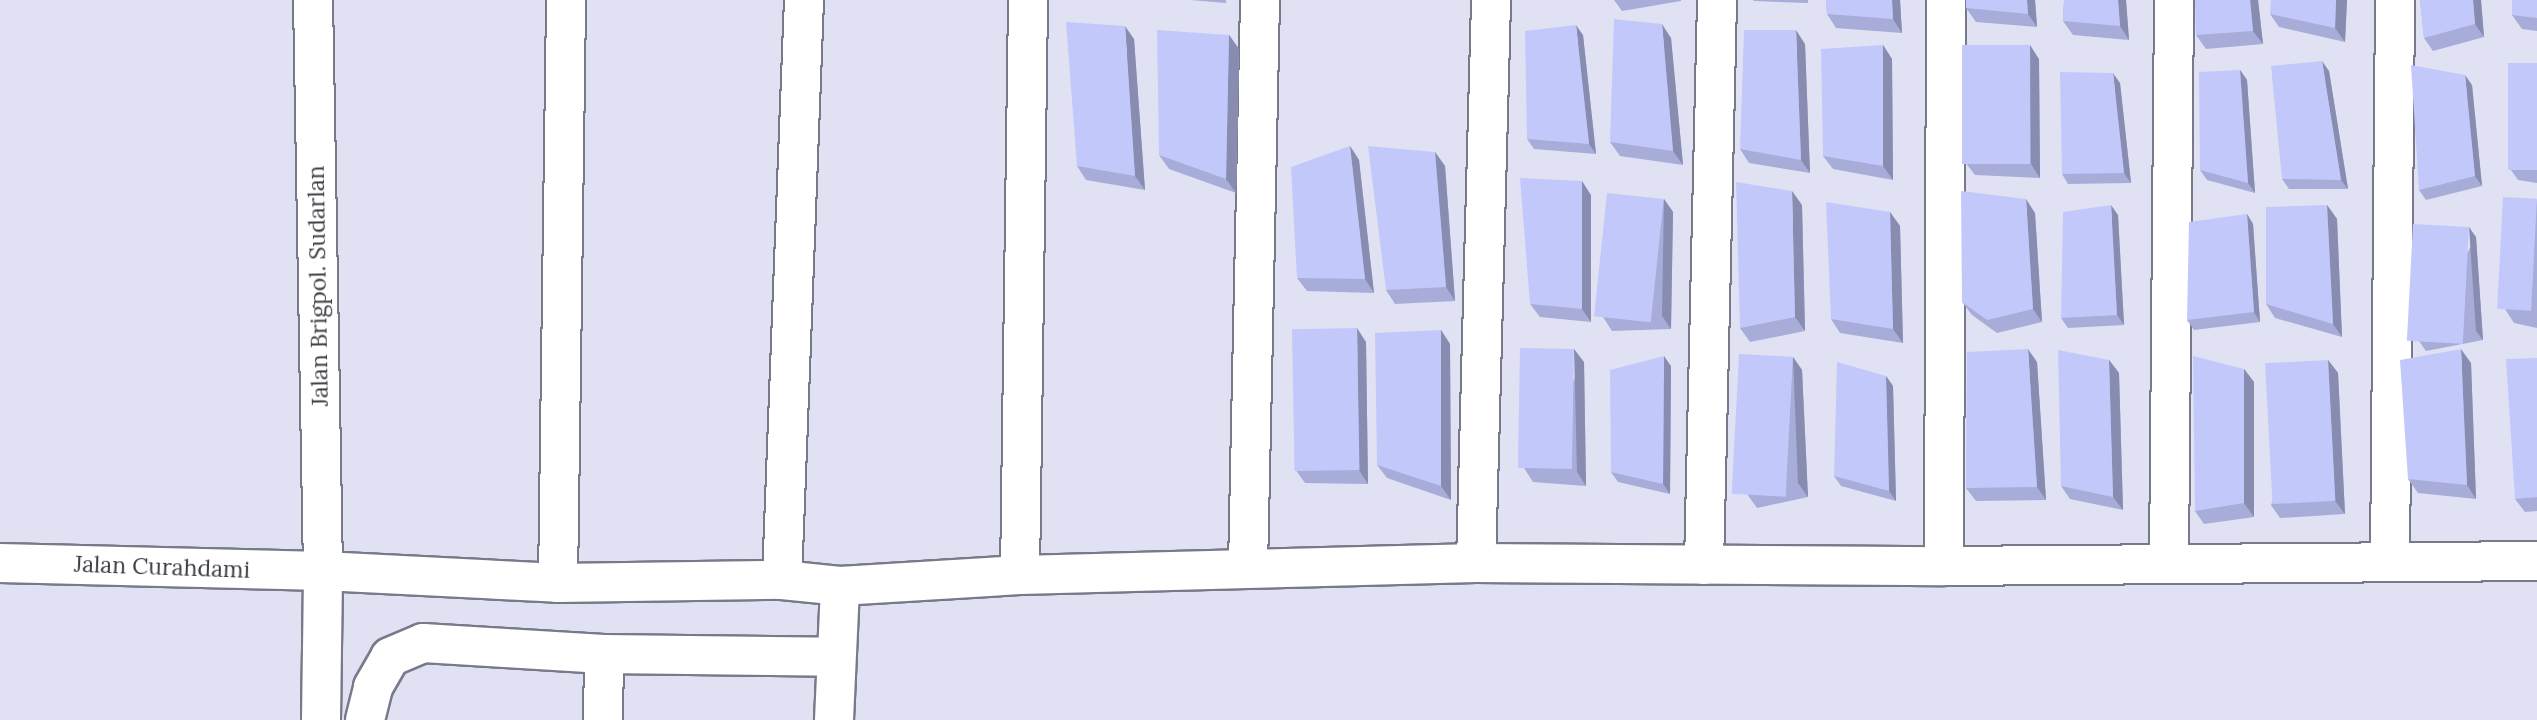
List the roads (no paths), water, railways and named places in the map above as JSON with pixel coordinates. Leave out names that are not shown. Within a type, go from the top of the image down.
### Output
[{"type":"street","name":"Jalan Brigpol. Sudarlan","points":[[313,0],[323,571],[321,720]]},
{"type":"street","points":[[558,583],[566,0]]},
{"type":"street","points":[[782,580],[804,0]]},
{"type":"street","points":[[1020,575],[1028,0]]},
{"type":"street","points":[[1248,568],[1260,0]]},
{"type":"street","points":[[1476,563],[1491,0]]},
{"type":"street","points":[[1704,565],[1717,0]]},
{"type":"street","points":[[1944,566],[1946,0]]},
{"type":"street","points":[[2169,562],[2174,0]]},
{"type":"street","points":[[2389,562],[2395,0]]},
{"type":"street","name":"Jalan Curahdami","points":[[0,563],[323,571],[558,583],[782,580],[840,586],[1020,575],[1476,563],[1944,566],[2169,562],[2537,561]]},
{"type":"street","points":[[834,720],[834,657],[840,586]]},
{"type":"street","points":[[365,720],[373,687],[390,657],[423,643],[604,654],[834,657]]},
{"type":"street","points":[[603,720],[604,654]]}]
